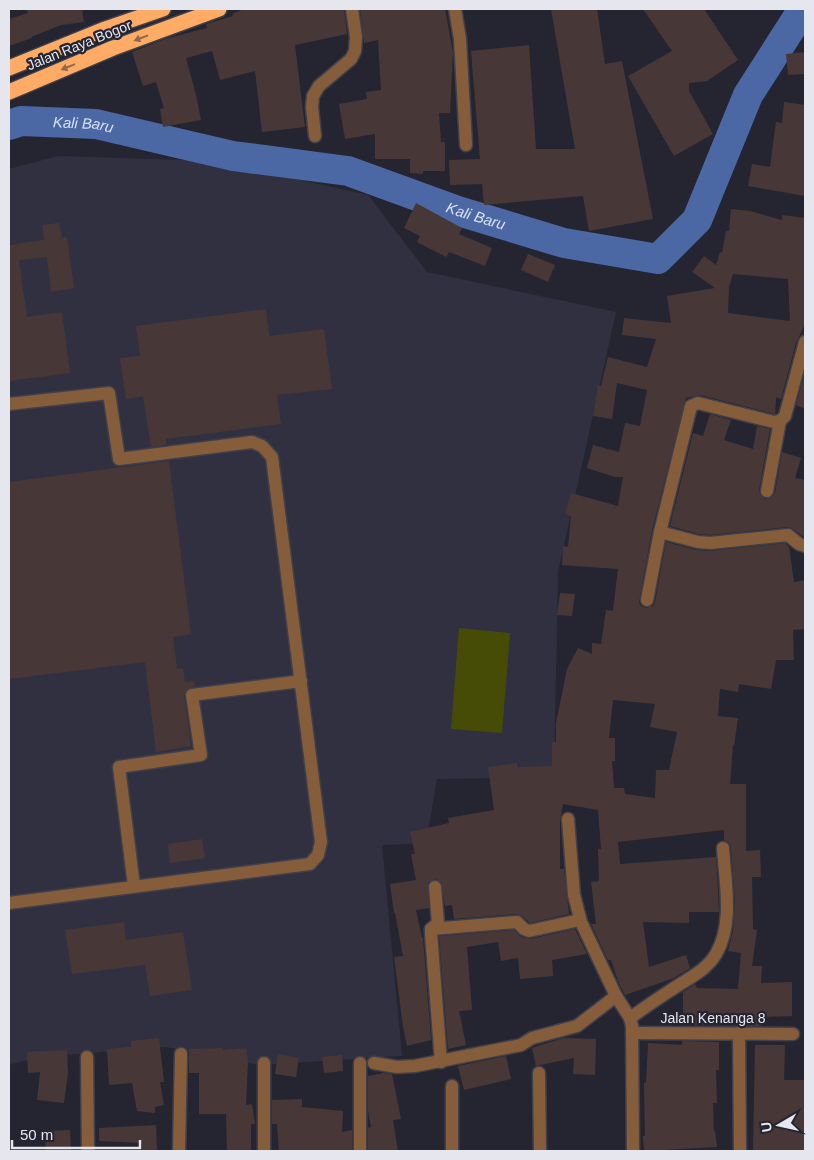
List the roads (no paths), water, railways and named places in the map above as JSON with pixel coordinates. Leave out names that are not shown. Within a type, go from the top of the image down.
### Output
[{"type":"highway","name":"Jalan Raya Bogor","points":[[9,68],[105,29],[163,9]]},
{"type":"highway","name":"Jalan Raya Bogor","points":[[9,92],[113,48],[219,9]]},
{"type":"highway","points":[[105,29],[113,48]]},
{"type":"street","points":[[315,136],[312,107],[313,96],[319,86],[351,59],[355,51],[356,37],[352,9]]},
{"type":"street","points":[[455,9],[460,39],[466,146]]},
{"type":"street","points":[[767,491],[780,421],[785,416],[805,342]]},
{"type":"street","points":[[9,404],[109,393],[118,460],[252,442],[262,446],[272,457],[321,842],[318,855],[310,864],[9,903]]},
{"type":"street","points":[[647,600],[660,532],[691,406],[698,403],[774,422],[780,421]]},
{"type":"street","points":[[660,532],[698,542],[710,543],[788,535],[799,544],[805,546]]},
{"type":"street","points":[[134,886],[119,767],[201,755],[192,695],[301,681]]},
{"type":"street","points":[[568,819],[574,895],[580,920],[616,996],[630,1018],[632,1033],[633,1151]]},
{"type":"street","points":[[630,1018],[704,969],[716,955],[725,927],[726,907],[723,848]]},
{"type":"street","points":[[431,929],[438,925],[435,887]]},
{"type":"street","points":[[431,929],[517,922],[529,931],[580,920]]},
{"type":"street","points":[[431,929],[441,1062]]},
{"type":"street","points":[[374,1063],[401,1067],[441,1062],[521,1045],[532,1038],[570,1029],[585,1022],[616,996]]},
{"type":"street","name":"Jalan Kenanga 8","points":[[632,1033],[793,1034]]},
{"type":"street","points":[[739,1033],[740,1151]]},
{"type":"street","points":[[179,1151],[181,1054]]},
{"type":"street","points":[[87,1057],[88,1151]]},
{"type":"street","points":[[264,1063],[264,1151]]},
{"type":"street","points":[[360,1064],[360,1151]]},
{"type":"street","points":[[539,1073],[540,1151]]},
{"type":"street","points":[[452,1086],[452,1151]]},
{"type":"waterway","name":"Kali Baru","points":[[9,125],[21,121],[96,124],[233,156],[348,171],[458,211],[564,243],[658,259],[697,220],[748,95],[803,9]]}]
